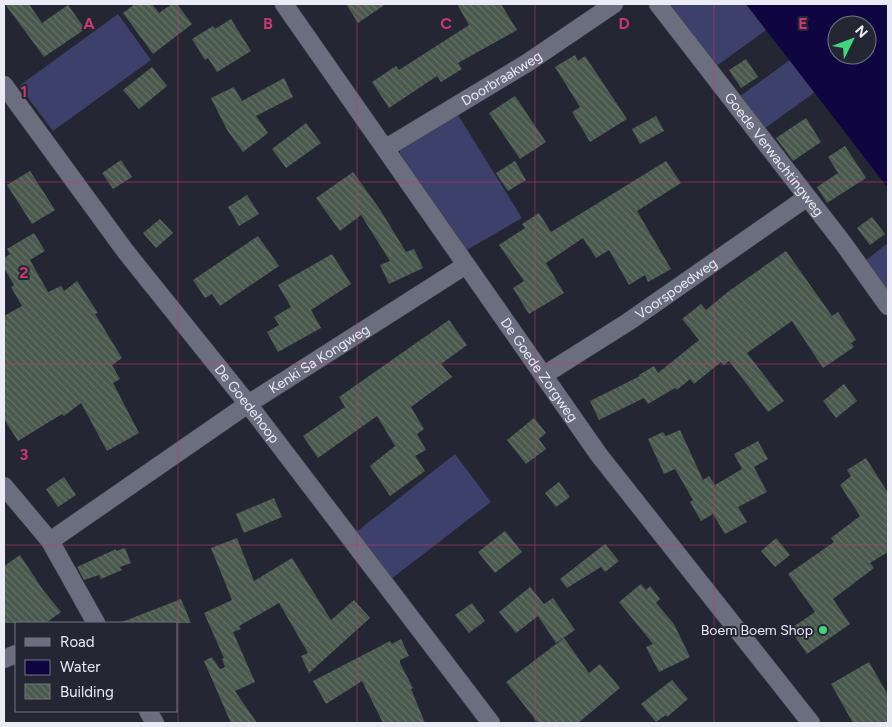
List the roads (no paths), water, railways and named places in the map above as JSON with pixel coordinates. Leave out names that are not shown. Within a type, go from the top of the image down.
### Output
[{"type":"street","name":"De Goede Zorgweg","points":[[284,4],[618,481],[811,723]]},
{"type":"street","name":"Doorbraakweg","points":[[386,148],[527,63],[614,4]]},
{"type":"street","name":"Goede Verwachtingweg","points":[[658,4],[806,198],[843,243],[888,306]]},
{"type":"street","name":"De Goedehoop","points":[[4,85],[126,252],[248,404],[491,723]]},
{"type":"street","name":"Voorspoedweg","points":[[544,375],[628,322],[806,198]]},
{"type":"street","name":"Kenki Sa Kongweg","points":[[50,541],[248,404],[466,266]]},
{"type":"street","points":[[4,486],[50,541],[90,621]]},
{"type":"street","points":[[149,712],[155,723]]},
{"type":"water","points":[[746,4],[888,4],[888,188]]},
{"type":"place","name":"Boem Boem Shop","points":[[823,630]]}]
